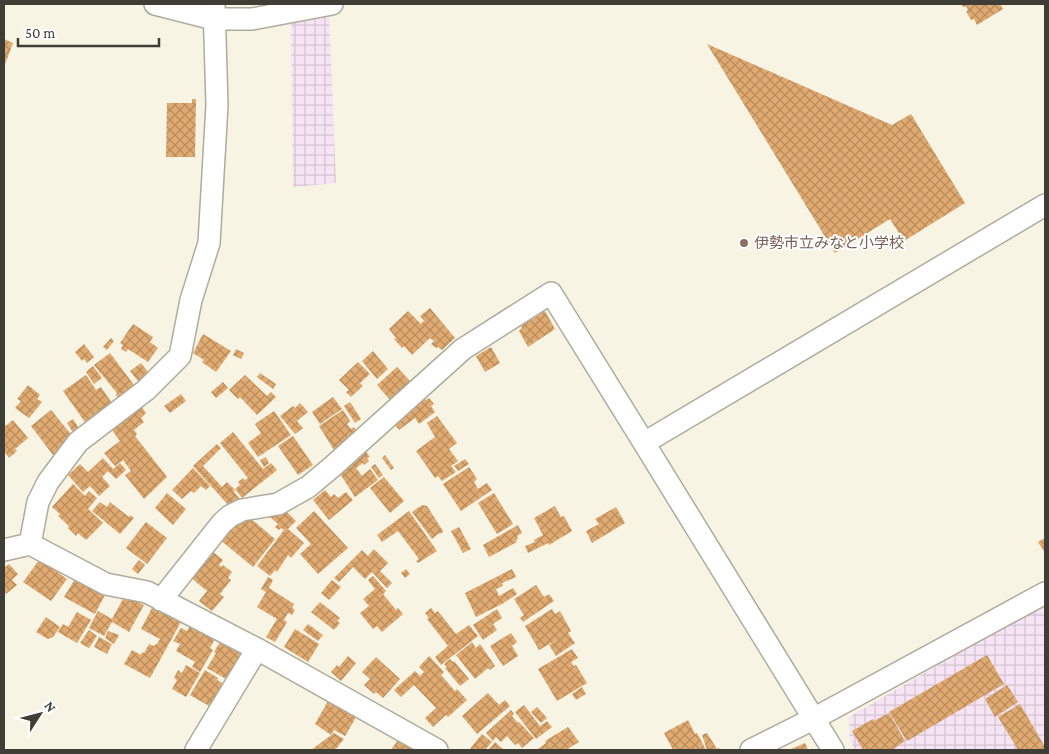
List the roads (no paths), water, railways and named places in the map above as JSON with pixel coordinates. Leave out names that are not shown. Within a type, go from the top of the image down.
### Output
[{"type":"street","points":[[155,4],[214,11],[252,19],[332,4]]},
{"type":"street","points":[[30,544],[38,502],[48,482],[78,442],[146,390],[180,356],[192,300],[209,243],[217,105],[214,11]]},
{"type":"street","points":[[644,443],[1045,204]]},
{"type":"street","points":[[161,600],[222,523],[230,516],[242,510],[278,504],[308,486],[332,467],[463,349],[551,293],[833,750]]},
{"type":"street","points":[[4,550],[30,544],[106,584],[147,592],[257,649],[437,750]]},
{"type":"street","points":[[751,750],[815,718],[1045,593]]},
{"type":"street","points":[[196,750],[257,649]]},
{"type":"place","name":"伊勢市立みなと小学校","points":[[744,243]]}]
